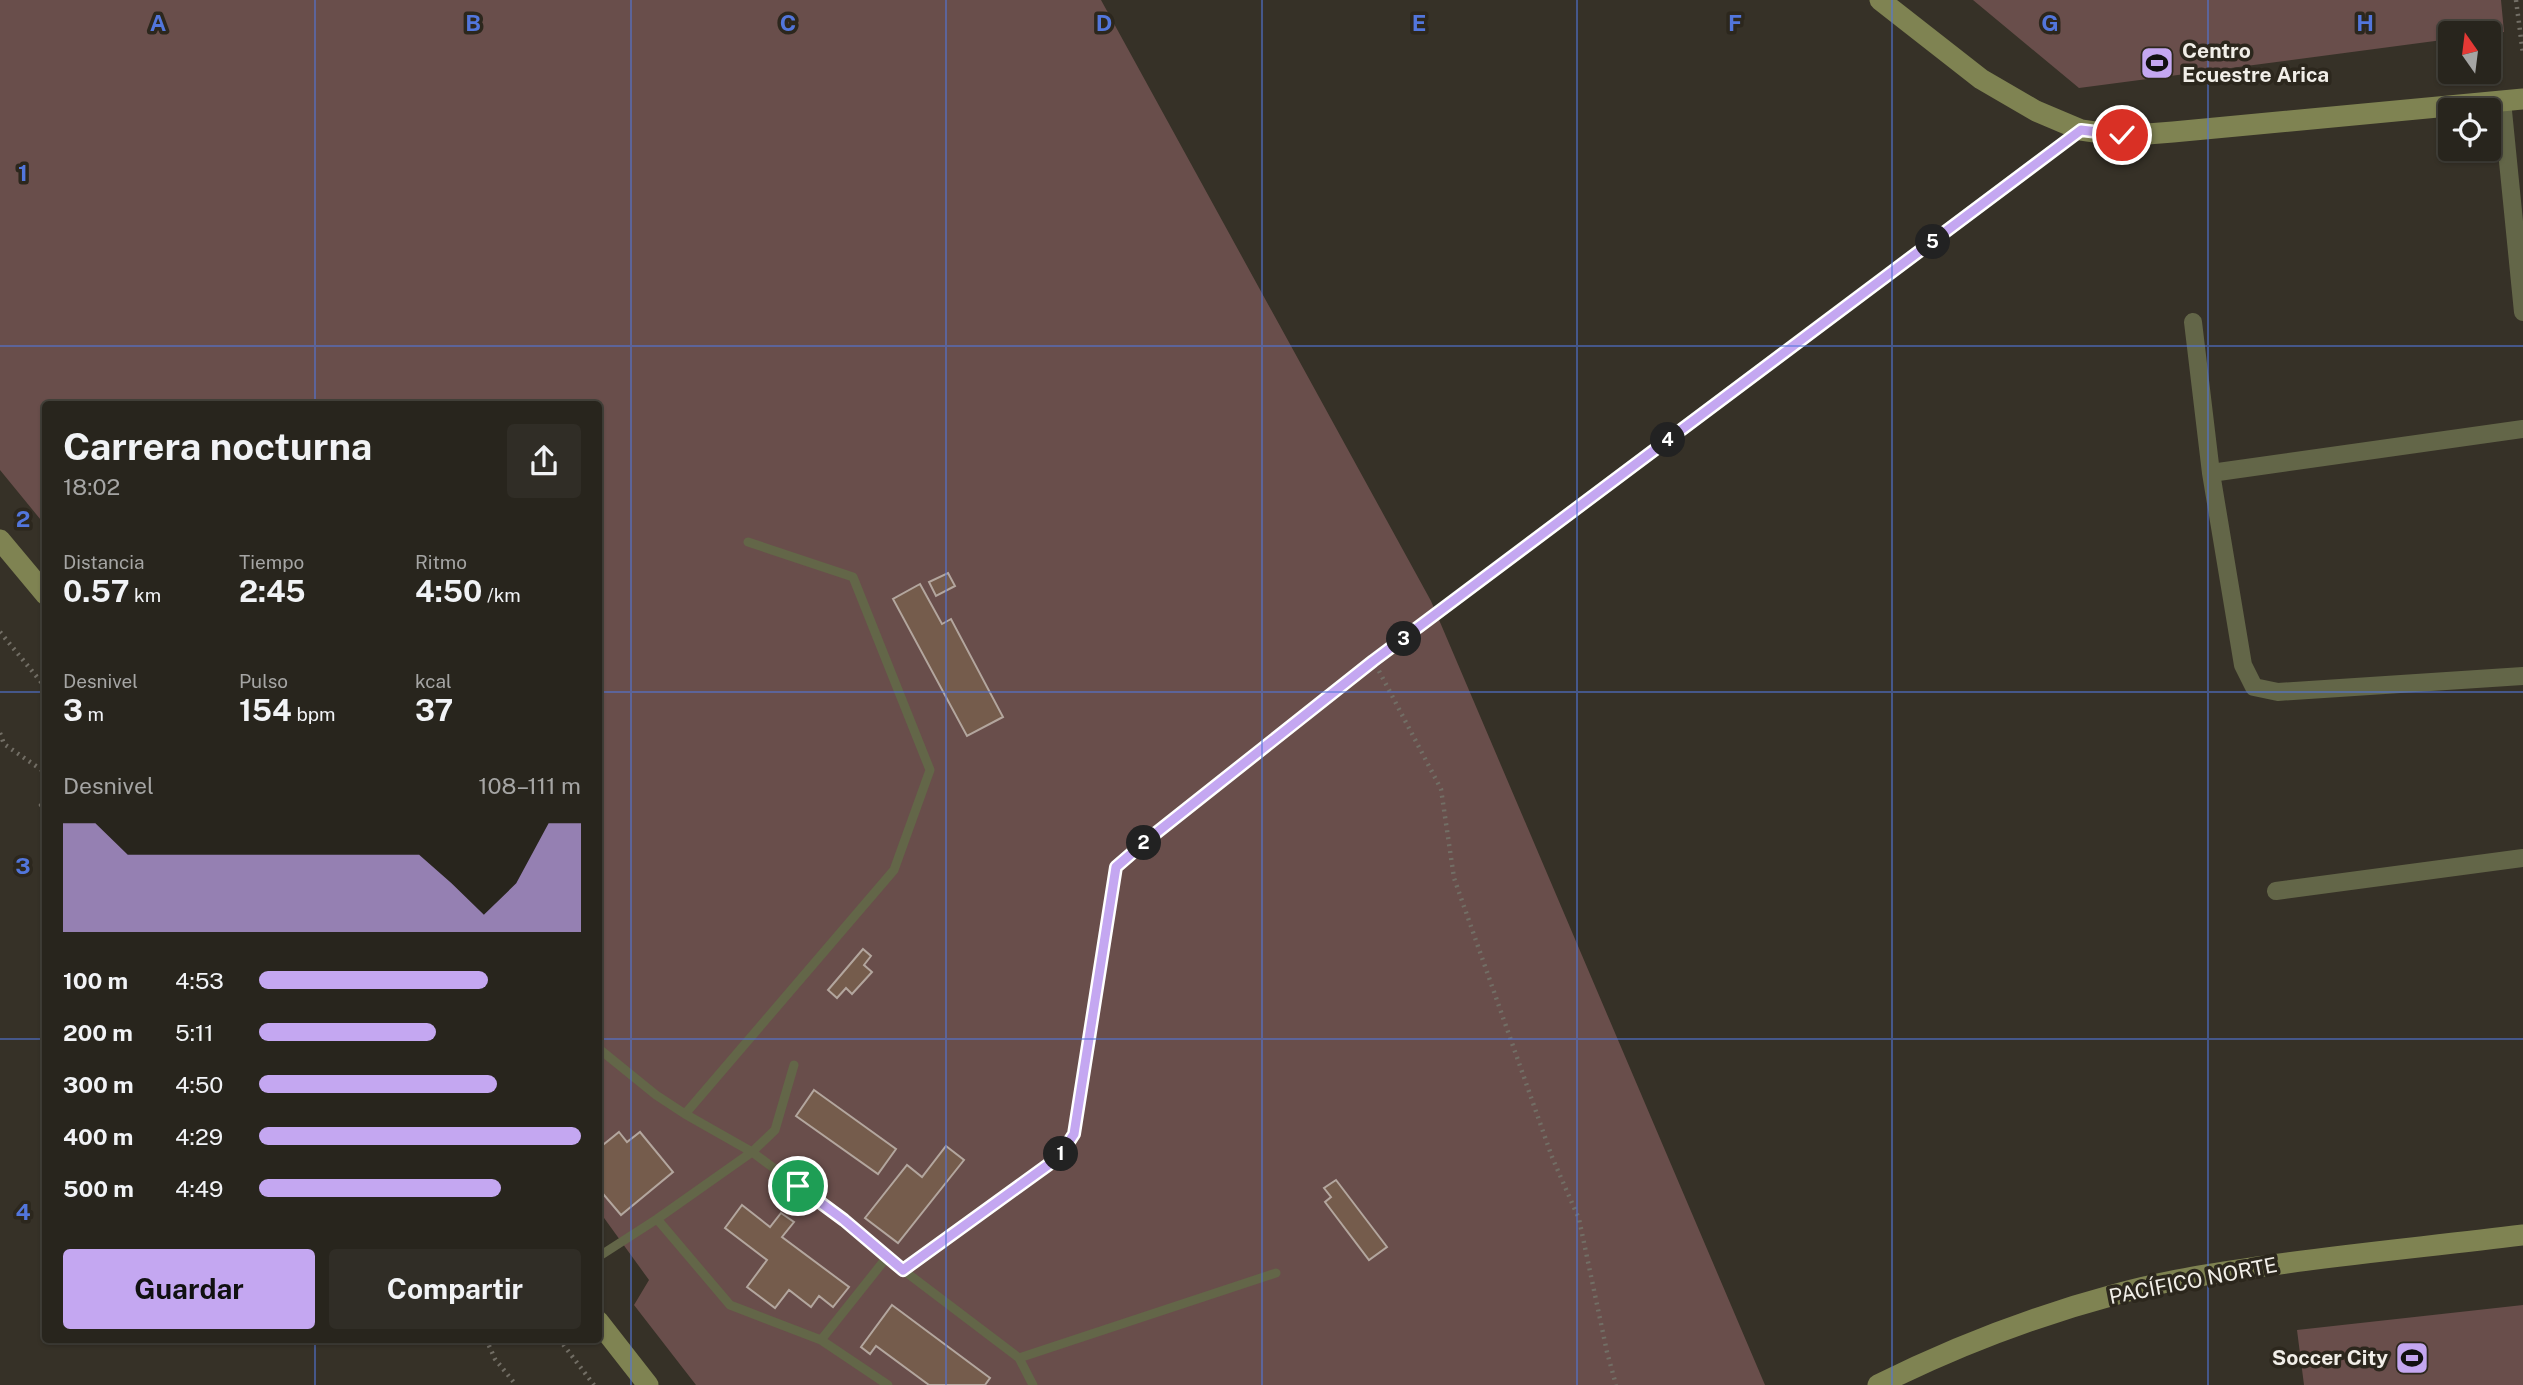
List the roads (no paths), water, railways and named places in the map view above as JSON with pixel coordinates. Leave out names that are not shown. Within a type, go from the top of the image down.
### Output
[{"type":"main road","points":[[1880,0],[1981,79],[2036,111],[2081,130],[2122,135],[2173,132],[2438,106]]},
{"type":"main road","points":[[2501,100],[2523,99]]},
{"type":"main road","points":[[0,540],[42,590]]},
{"type":"main road","name":"PACÍFICO NORTE","points":[[1878,1385],[1958,1348],[2035,1319],[2118,1294],[2198,1276],[2331,1256],[2523,1236]]},
{"type":"main road","points":[[602,1326],[648,1385]]},
{"type":"street","points":[[2501,100],[2523,312]]},
{"type":"street","points":[[2193,322],[2211,473],[2243,665],[2254,687],[2278,692],[2523,676]]},
{"type":"street","points":[[2211,473],[2523,429]]},
{"type":"street","points":[[2276,891],[2523,858]]},
{"type":"lane","points":[[903,1270],[1059,1157],[1074,1134],[1116,867],[1373,661],[2081,130]]},
{"type":"lane","points":[[685,1114],[894,870],[930,770],[853,577],[748,542]]},
{"type":"lane","points":[[602,1051],[656,1094],[685,1114],[752,1152],[844,1220],[903,1270],[1019,1358],[1033,1385]]},
{"type":"lane","points":[[602,1254],[752,1152],[775,1130],[794,1065]]},
{"type":"lane","points":[[657,1219],[730,1305],[821,1339],[888,1385]]},
{"type":"lane","points":[[821,1339],[887,1257]]},
{"type":"lane","points":[[1019,1358],[1276,1273]]},
{"type":"place","name":"Centro Ecuestre Arica","points":[[2157,63]]},
{"type":"place","name":"Soccer City","points":[[2412,1358]]}]
